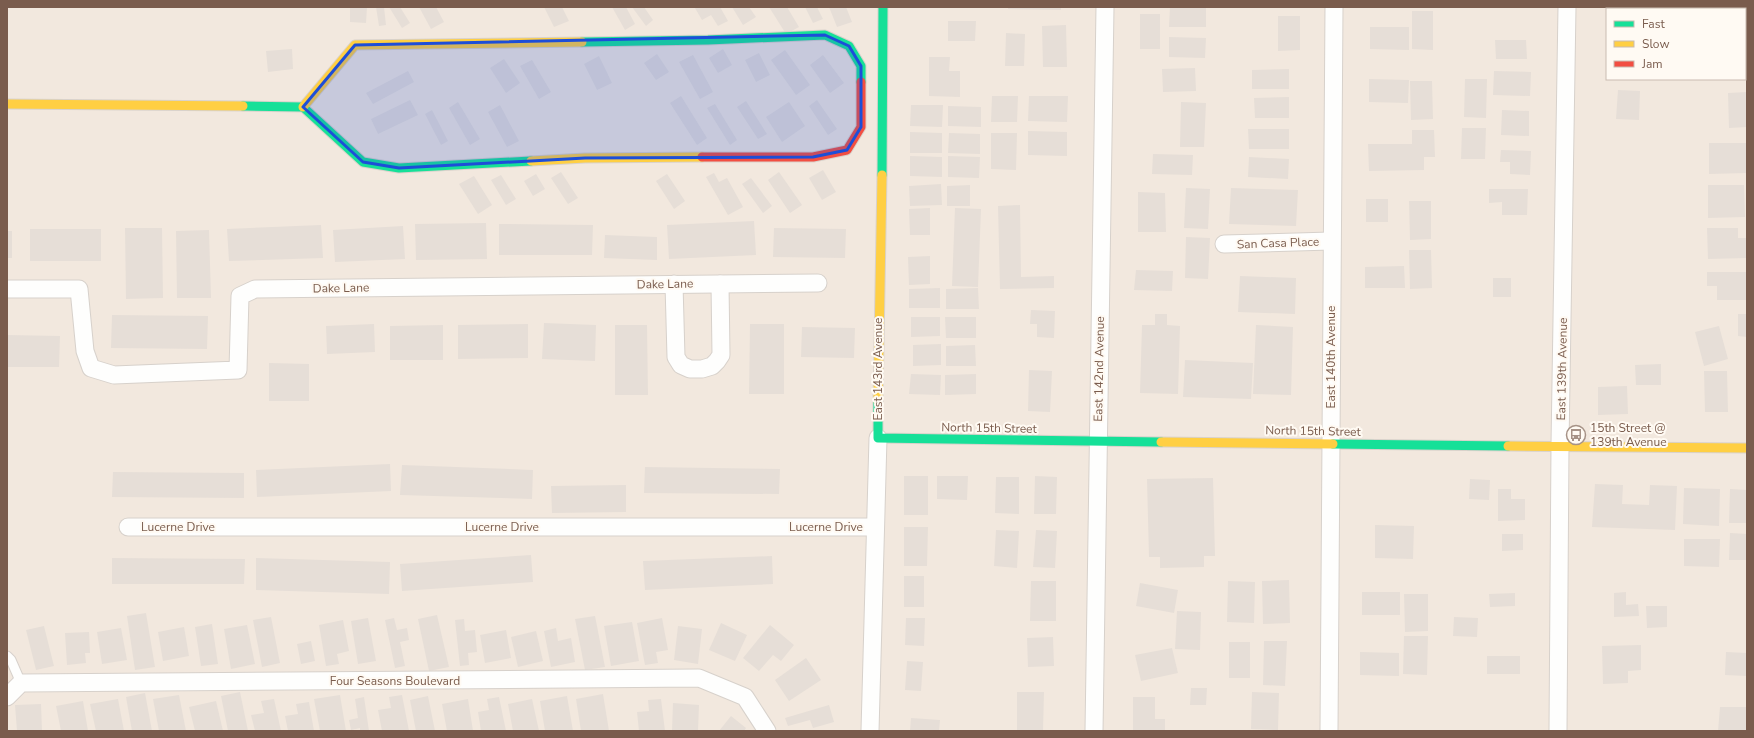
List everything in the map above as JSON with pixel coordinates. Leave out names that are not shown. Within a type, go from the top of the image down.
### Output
[{"type":"street","name":"East 143rd Avenue","points":[[870,731],[878,438],[878,311],[881,273],[883,7]]},
{"type":"street","name":"East 142nd Avenue","points":[[1094,731],[1105,7]]},
{"type":"street","name":"East 140th Avenue","points":[[1329,731],[1331,241],[1334,7]]},
{"type":"street","name":"East 139th Avenue","points":[[1558,731],[1560,445],[1567,7]]},
{"type":"street","points":[[7,104],[303,107],[363,162],[398,168],[585,158],[812,157],[847,150],[861,128],[861,66],[849,46],[825,35],[708,40],[355,45],[303,107]]},
{"type":"street","name":"San Casa Place","points":[[1224,244],[1331,241]]},
{"type":"street","name":"Dake Lane","points":[[7,289],[79,289],[85,351],[92,368],[114,375],[238,370],[240,296],[256,289],[818,282]]},
{"type":"street","points":[[674,284],[676,357],[681,365],[690,369],[702,369],[712,366],[721,355],[720,284]]},
{"type":"street","name":"North 15th Street","points":[[878,438],[1019,441],[1098,440],[1747,448]]},
{"type":"street","name":"Lucerne Drive","points":[[128,527],[875,527]]},
{"type":"street","name":"Four Seasons Boulevard","points":[[21,683],[699,678],[745,697],[767,731]]},
{"type":"street","points":[[7,697],[21,683]]},
{"type":"lane","points":[[7,656],[11,660],[21,683]]},
{"type":"highlighted area","points":[[825,35],[849,46],[861,66],[861,127],[847,150],[813,157],[585,158],[399,168],[363,162],[303,107],[355,45]]},
{"type":"shaded area","points":[[7,7],[1747,7],[1747,731],[7,731]]},
{"type":"building","points":[[350,7],[367,7],[366,23],[350,22]]},
{"type":"building","points":[[376,7],[384,7],[386,25],[379,26]]},
{"type":"building","points":[[389,7],[400,7],[410,23],[402,28]]},
{"type":"building","points":[[419,7],[436,7],[444,22],[431,29]]},
{"type":"building","points":[[544,7],[562,7],[569,21],[554,27]]},
{"type":"building","points":[[612,7],[626,7],[635,24],[625,30]]},
{"type":"building","points":[[632,7],[644,7],[653,20],[646,26]]},
{"type":"building","points":[[720,7],[728,21],[718,26],[711,15],[702,20],[695,8]]},
{"type":"building","points":[[732,7],[749,7],[756,17],[743,25]]},
{"type":"building","points":[[769,7],[787,7],[799,27],[786,34]]},
{"type":"building","points":[[805,7],[817,7],[823,19],[813,23]]},
{"type":"building","points":[[829,7],[846,7],[852,22],[837,27]]},
{"type":"building","points":[[1008,7],[1061,7],[1061,10],[1008,9]]},
{"type":"building","points":[[1170,7],[1206,8],[1206,27],[1169,27]]},
{"type":"building","points":[[1747,7],[1747,32],[1746,8],[1728,8]]},
{"type":"building","points":[[1412,11],[1433,11],[1433,50],[1412,49]]},
{"type":"building","points":[[1140,14],[1160,14],[1160,49],[1140,49]]},
{"type":"building","points":[[1278,16],[1300,16],[1300,50],[1278,51]]},
{"type":"building","points":[[948,21],[976,21],[975,41],[948,41]]},
{"type":"building","points":[[1066,25],[1067,67],[1043,67],[1042,26]]},
{"type":"building","points":[[1370,27],[1409,27],[1409,50],[1370,49]]},
{"type":"building","points":[[1006,33],[1025,34],[1024,66],[1005,66]]},
{"type":"building","points":[[1169,37],[1206,38],[1205,58],[1169,57]]},
{"type":"building","points":[[1495,40],[1526,40],[1527,59],[1496,59]]},
{"type":"building","points":[[1746,43],[1747,43],[1746,72]]},
{"type":"building","points":[[292,49],[293,69],[268,72],[266,51]]},
{"type":"building","points":[[723,49],[732,65],[718,73],[709,58]]},
{"type":"building","points":[[785,50],[810,85],[796,95],[771,60]]},
{"type":"building","points":[[759,53],[770,75],[756,82],[745,60]]},
{"type":"building","points":[[657,54],[669,72],[656,80],[644,63]]},
{"type":"building","points":[[693,55],[713,92],[700,99],[679,62]]},
{"type":"building","points":[[823,55],[844,83],[830,93],[810,65]]},
{"type":"building","points":[[599,56],[612,83],[597,90],[584,64]]},
{"type":"building","points":[[929,57],[950,57],[949,71],[960,71],[960,97],[929,96]]},
{"type":"building","points":[[504,59],[520,83],[506,93],[490,68]]},
{"type":"building","points":[[532,60],[551,92],[539,99],[520,66]]},
{"type":"building","points":[[1195,68],[1196,91],[1163,92],[1162,69]]},
{"type":"building","points":[[1289,69],[1289,89],[1252,89],[1252,70]]},
{"type":"building","points":[[408,71],[414,82],[373,104],[366,93]]},
{"type":"building","points":[[1494,71],[1531,72],[1530,96],[1493,95]]},
{"type":"building","points":[[1369,79],[1409,80],[1408,103],[1369,102]]},
{"type":"building","points":[[1465,79],[1487,79],[1486,118],[1464,117]]},
{"type":"building","points":[[1410,81],[1432,81],[1433,119],[1411,120]]},
{"type":"building","points":[[1618,90],[1640,91],[1639,120],[1616,119]]},
{"type":"building","points":[[1747,92],[1747,127],[1729,128],[1728,93]]},
{"type":"building","points":[[681,96],[707,138],[697,145],[670,103]]},
{"type":"building","points":[[992,96],[1018,96],[1017,122],[991,122]]},
{"type":"building","points":[[1029,96],[1068,96],[1067,122],[1028,121]]},
{"type":"building","points":[[1289,97],[1289,118],[1255,118],[1254,98]]},
{"type":"building","points":[[410,100],[418,115],[378,134],[371,119]]},
{"type":"building","points":[[817,100],[837,129],[828,135],[809,106]]},
{"type":"building","points":[[746,101],[767,134],[758,139],[737,107]]},
{"type":"building","points":[[458,102],[480,139],[470,145],[449,108]]},
{"type":"building","points":[[789,102],[805,126],[782,142],[766,117]]},
{"type":"building","points":[[1181,102],[1206,103],[1204,147],[1180,147]]},
{"type":"building","points":[[715,104],[737,140],[730,145],[707,108]]},
{"type":"building","points":[[500,105],[519,141],[507,147],[488,112]]},
{"type":"building","points":[[911,105],[943,105],[942,127],[910,126]]},
{"type":"building","points":[[948,106],[981,107],[981,127],[948,126]]},
{"type":"building","points":[[432,110],[448,141],[441,145],[425,114]]},
{"type":"building","points":[[1502,110],[1529,111],[1529,136],[1501,135]]},
{"type":"building","points":[[1462,128],[1486,128],[1485,159],[1461,159]]},
{"type":"building","points":[[1248,129],[1289,129],[1289,149],[1249,149]]},
{"type":"building","points":[[1412,130],[1434,130],[1435,157],[1424,157],[1424,170],[1369,171],[1368,144],[1412,144]]},
{"type":"building","points":[[1028,131],[1067,132],[1067,156],[1028,155]]},
{"type":"building","points":[[910,132],[942,133],[942,153],[910,153]]},
{"type":"building","points":[[949,133],[980,134],[980,154],[948,153]]},
{"type":"building","points":[[991,133],[1017,133],[1016,170],[991,169]]},
{"type":"building","points":[[1709,143],[1747,143],[1747,173],[1709,174]]},
{"type":"building","points":[[1501,150],[1531,151],[1530,175],[1510,174],[1510,162],[1500,162]]},
{"type":"building","points":[[1153,154],[1193,155],[1192,175],[1152,174]]},
{"type":"building","points":[[910,156],[942,157],[942,177],[910,176]]},
{"type":"building","points":[[948,156],[980,157],[979,178],[948,177]]},
{"type":"building","points":[[1249,157],[1289,159],[1288,179],[1248,177]]},
{"type":"building","points":[[823,170],[836,192],[822,200],[809,178]]},
{"type":"building","points":[[561,172],[578,198],[568,204],[551,178]]},
{"type":"building","points":[[779,172],[802,205],[790,213],[768,180]]},
{"type":"building","points":[[714,173],[719,182],[727,178],[743,207],[728,215],[706,177]]},
{"type":"building","points":[[536,174],[545,189],[533,196],[524,181]]},
{"type":"building","points":[[667,174],[685,201],[674,209],[656,181]]},
{"type":"building","points":[[501,175],[516,199],[506,205],[491,180]]},
{"type":"building","points":[[474,176],[492,205],[478,214],[459,184]]},
{"type":"building","points":[[751,178],[772,206],[763,213],[742,184]]},
{"type":"building","points":[[941,184],[942,205],[910,206],[909,186]]},
{"type":"building","points":[[970,185],[970,206],[947,206],[947,186]]},
{"type":"building","points":[[1708,185],[1744,185],[1745,217],[1708,218]]},
{"type":"building","points":[[1186,188],[1210,189],[1208,229],[1184,228]]},
{"type":"building","points":[[1231,188],[1298,190],[1296,226],[1229,224]]},
{"type":"building","points":[[1489,189],[1528,189],[1527,215],[1502,215],[1502,202],[1489,203]]},
{"type":"building","points":[[1138,192],[1165,193],[1166,232],[1138,232]]},
{"type":"building","points":[[1366,199],[1388,199],[1388,222],[1366,222]]},
{"type":"building","points":[[1409,201],[1431,201],[1431,239],[1410,240]]},
{"type":"building","points":[[1020,205],[1021,277],[1054,276],[1054,288],[1000,289],[998,206]]},
{"type":"building","points":[[930,208],[930,235],[910,235],[909,209]]},
{"type":"building","points":[[955,208],[981,209],[978,287],[952,286]]},
{"type":"building","points":[[754,221],[756,255],[669,259],[667,225]]},
{"type":"building","points":[[486,223],[487,259],[416,260],[415,224]]},
{"type":"building","points":[[499,224],[593,225],[592,255],[499,255]]},
{"type":"building","points":[[321,225],[323,258],[229,261],[227,229]]},
{"type":"building","points":[[403,226],[405,259],[335,262],[333,230]]},
{"type":"building","points":[[125,228],[162,228],[163,298],[126,299]]},
{"type":"building","points":[[774,228],[846,229],[845,258],[773,257]]},
{"type":"building","points":[[1707,228],[1738,228],[1738,238],[1747,238],[1747,258],[1708,259]]},
{"type":"building","points":[[30,229],[101,229],[101,261],[30,261]]},
{"type":"building","points":[[209,230],[211,298],[177,298],[176,231]]},
{"type":"building","points":[[7,231],[12,231],[12,258],[7,258]]},
{"type":"building","points":[[605,235],[657,237],[657,260],[604,258]]},
{"type":"building","points":[[1186,237],[1210,238],[1208,279],[1185,278]]},
{"type":"building","points":[[1409,250],[1431,250],[1432,288],[1410,289]]},
{"type":"building","points":[[930,256],[930,284],[909,285],[908,257]]},
{"type":"building","points":[[1404,266],[1405,288],[1365,288],[1365,267]]},
{"type":"building","points":[[1136,270],[1173,271],[1172,291],[1134,290]]},
{"type":"building","points":[[1707,272],[1747,272],[1747,300],[1717,300],[1717,286],[1707,286]]},
{"type":"building","points":[[1240,276],[1296,278],[1295,314],[1238,312]]},
{"type":"building","points":[[1493,278],[1511,278],[1511,297],[1493,297]]},
{"type":"building","points":[[940,288],[940,308],[909,308],[909,289]]},
{"type":"building","points":[[978,288],[979,309],[946,309],[946,289]]},
{"type":"building","points":[[1031,310],[1055,311],[1054,338],[1037,337],[1037,324],[1030,324]]},
{"type":"building","points":[[1155,314],[1167,314],[1167,325],[1180,326],[1178,394],[1140,393],[1142,325],[1155,325]]},
{"type":"building","points":[[1738,314],[1747,314],[1747,337],[1738,336]]},
{"type":"building","points":[[112,315],[208,316],[207,349],[111,348]]},
{"type":"building","points":[[911,317],[940,317],[940,336],[911,337]]},
{"type":"building","points":[[945,317],[976,317],[976,338],[946,338]]},
{"type":"building","points":[[544,323],[596,325],[595,361],[542,359]]},
{"type":"building","points":[[374,324],[375,352],[327,354],[326,326]]},
{"type":"building","points":[[528,324],[528,358],[458,359],[458,325]]},
{"type":"building","points":[[750,324],[784,324],[784,394],[749,394]]},
{"type":"building","points":[[443,325],[443,360],[390,360],[390,326]]},
{"type":"building","points":[[615,325],[647,325],[648,395],[615,395]]},
{"type":"building","points":[[1256,325],[1293,327],[1291,395],[1253,394]]},
{"type":"building","points":[[1719,326],[1728,359],[1704,366],[1695,332]]},
{"type":"building","points":[[802,327],[855,328],[854,358],[801,357]]},
{"type":"building","points":[[7,335],[60,336],[59,367],[7,367]]},
{"type":"building","points":[[941,344],[941,365],[913,366],[913,345]]},
{"type":"building","points":[[975,345],[976,366],[946,366],[946,346]]},
{"type":"building","points":[[1185,360],[1253,363],[1251,399],[1183,397]]},
{"type":"building","points":[[269,363],[309,364],[309,401],[269,401]]},
{"type":"building","points":[[1661,364],[1661,385],[1636,385],[1635,365]]},
{"type":"building","points":[[1029,370],[1052,371],[1050,412],[1028,411]]},
{"type":"building","points":[[1704,371],[1727,371],[1728,412],[1705,412]]},
{"type":"building","points":[[911,374],[941,375],[940,395],[909,394]]},
{"type":"building","points":[[976,374],[976,394],[945,395],[945,375]]},
{"type":"building","points":[[1627,386],[1628,414],[1598,415],[1598,387]]},
{"type":"building","points":[[390,464],[391,491],[257,497],[256,470]]},
{"type":"building","points":[[402,465],[533,470],[532,499],[400,495]]},
{"type":"building","points":[[645,467],[780,469],[779,494],[644,493]]},
{"type":"building","points":[[113,472],[244,473],[244,498],[112,497]]},
{"type":"building","points":[[904,476],[928,476],[928,515],[904,515]]},
{"type":"building","points":[[937,476],[968,476],[967,500],[937,499]]},
{"type":"building","points":[[1035,476],[1057,477],[1056,514],[1034,514]]},
{"type":"building","points":[[996,477],[1019,477],[1019,514],[995,513]]},
{"type":"building","points":[[1213,478],[1215,556],[1204,556],[1204,567],[1160,568],[1160,557],[1149,557],[1147,479]]},
{"type":"building","points":[[1470,479],[1490,480],[1489,500],[1469,499]]},
{"type":"building","points":[[1595,484],[1623,485],[1622,504],[1649,505],[1650,485],[1677,486],[1675,530],[1592,527]]},
{"type":"building","points":[[626,485],[626,512],[552,513],[551,486]]},
{"type":"building","points":[[1684,488],[1720,489],[1719,526],[1683,524]]},
{"type":"building","points":[[1498,489],[1511,489],[1511,499],[1525,499],[1525,520],[1498,521]]},
{"type":"building","points":[[1730,489],[1747,490],[1747,523],[1729,523]]},
{"type":"building","points":[[1375,525],[1414,526],[1413,559],[1375,558]]},
{"type":"building","points":[[904,527],[928,527],[927,566],[904,566]]},
{"type":"building","points":[[996,530],[1019,531],[1017,568],[994,566]]},
{"type":"building","points":[[1036,530],[1057,531],[1055,568],[1033,567]]},
{"type":"building","points":[[1730,533],[1747,534],[1747,560],[1729,560]]},
{"type":"building","points":[[1502,534],[1523,534],[1523,550],[1502,551]]},
{"type":"building","points":[[1684,539],[1720,539],[1719,567],[1684,566]]},
{"type":"building","points":[[531,555],[533,582],[402,591],[400,564]]},
{"type":"building","points":[[772,556],[773,584],[645,590],[643,561]]},
{"type":"building","points":[[112,558],[245,559],[244,584],[112,584]]},
{"type":"building","points":[[256,558],[390,562],[389,594],[256,590]]},
{"type":"building","points":[[904,576],[924,576],[924,607],[904,607]]},
{"type":"building","points":[[1289,580],[1290,623],[1263,624],[1262,581]]},
{"type":"building","points":[[1031,581],[1056,581],[1056,621],[1030,621]]},
{"type":"building","points":[[1228,581],[1255,582],[1254,623],[1227,622]]},
{"type":"building","points":[[1140,583],[1178,590],[1174,613],[1136,606]]},
{"type":"building","points":[[1362,592],[1400,592],[1400,615],[1362,615]]},
{"type":"building","points":[[1626,592],[1626,605],[1638,604],[1639,616],[1614,617],[1614,593]]},
{"type":"building","points":[[1515,593],[1515,606],[1490,607],[1489,594]]},
{"type":"building","points":[[1404,594],[1428,594],[1428,631],[1405,632]]},
{"type":"building","points":[[1646,606],[1667,606],[1667,627],[1647,628]]},
{"type":"building","points":[[1177,611],[1201,612],[1200,650],[1175,649]]},
{"type":"building","points":[[146,613],[155,667],[135,670],[127,616]]},
{"type":"building","points":[[437,615],[449,667],[429,671],[418,619]]},
{"type":"building","points":[[595,616],[605,667],[585,670],[575,619]]},
{"type":"building","points":[[271,617],[280,663],[262,667],[253,620]]},
{"type":"building","points":[[1454,617],[1478,618],[1477,637],[1453,636]]},
{"type":"building","points":[[368,618],[376,661],[358,664],[351,621]]},
{"type":"building","points":[[394,618],[397,630],[407,628],[409,640],[400,642],[405,666],[395,668],[385,620]]},
{"type":"building","points":[[662,618],[668,650],[656,652],[658,663],[645,665],[637,623]]},
{"type":"building","points":[[906,618],[925,618],[924,646],[905,645]]},
{"type":"building","points":[[464,619],[465,631],[475,630],[477,652],[468,653],[469,665],[460,666],[455,620]]},
{"type":"building","points":[[343,620],[349,651],[337,654],[339,664],[326,666],[319,625]]},
{"type":"building","points":[[632,622],[639,661],[611,666],[604,626]]},
{"type":"building","points":[[721,623],[747,635],[735,661],[709,650]]},
{"type":"building","points":[[212,624],[218,664],[201,666],[195,627]]},
{"type":"building","points":[[247,625],[255,664],[231,669],[224,629]]},
{"type":"building","points":[[770,625],[794,645],[781,661],[773,655],[759,671],[743,658]]},
{"type":"building","points":[[44,626],[54,666],[36,670],[26,630]]},
{"type":"building","points":[[678,626],[702,629],[698,664],[674,660]]},
{"type":"building","points":[[184,627],[189,656],[163,661],[158,632]]},
{"type":"building","points":[[121,628],[127,660],[102,664],[97,632]]},
{"type":"building","points":[[556,628],[558,641],[571,638],[575,662],[551,667],[544,631]]},
{"type":"building","points":[[506,630],[511,658],[485,663],[480,635]]},
{"type":"building","points":[[536,631],[543,661],[518,667],[511,637]]},
{"type":"building","points":[[89,632],[90,653],[85,653],[86,663],[67,665],[65,633]]},
{"type":"building","points":[[1404,636],[1428,636],[1427,675],[1403,674]]},
{"type":"building","points":[[1053,637],[1054,666],[1028,667],[1027,638]]},
{"type":"building","points":[[311,641],[315,661],[301,664],[297,644]]},
{"type":"building","points":[[1264,641],[1287,641],[1285,686],[1263,685]]},
{"type":"building","points":[[1229,642],[1250,642],[1250,678],[1229,678]]},
{"type":"building","points":[[1641,645],[1641,670],[1628,671],[1628,683],[1603,684],[1602,646]]},
{"type":"building","points":[[1172,648],[1178,673],[1141,681],[1135,655]]},
{"type":"building","points":[[1360,652],[1399,653],[1399,676],[1360,675]]},
{"type":"building","points":[[1726,652],[1747,653],[1747,676],[1725,675]]},
{"type":"building","points":[[1487,656],[1520,656],[1520,674],[1487,674]]},
{"type":"building","points":[[806,658],[821,680],[789,701],[775,680]]},
{"type":"building","points":[[907,661],[923,662],[921,691],[905,690]]},
{"type":"building","points":[[1191,688],[1207,688],[1206,705],[1190,705]]},
{"type":"building","points":[[240,692],[248,731],[228,731],[221,696]]},
{"type":"building","points":[[1017,692],[1044,692],[1043,731],[1017,731]]},
{"type":"building","points":[[1252,692],[1279,693],[1278,730],[1251,729]]},
{"type":"building","points":[[145,693],[152,731],[132,731],[126,697]]},
{"type":"building","points":[[603,694],[609,731],[581,731],[576,699]]},
{"type":"building","points":[[179,695],[186,731],[159,731],[153,699]]},
{"type":"building","points":[[340,695],[346,731],[320,731],[314,699]]},
{"type":"building","points":[[402,695],[409,731],[382,731],[378,710],[391,708],[389,697]]},
{"type":"building","points":[[428,696],[435,731],[416,731],[410,700]]},
{"type":"building","points":[[567,696],[573,731],[545,731],[540,701]]},
{"type":"building","points":[[364,697],[369,731],[360,731],[360,728],[351,730],[349,720],[358,718],[355,699]]},
{"type":"building","points":[[499,697],[506,731],[481,731],[478,712],[489,710],[487,699]]},
{"type":"building","points":[[1133,697],[1155,697],[1155,719],[1165,719],[1165,731],[1133,731]]},
{"type":"building","points":[[118,699],[124,731],[96,731],[90,704]]},
{"type":"building","points":[[274,699],[281,731],[255,731],[251,715],[264,713],[261,701]]},
{"type":"building","points":[[468,699],[473,731],[447,731],[442,704]]},
{"type":"building","points":[[532,699],[539,731],[513,731],[508,704]]},
{"type":"building","points":[[661,699],[665,731],[639,731],[637,712],[649,711],[648,700]]},
{"type":"building","points":[[83,701],[88,731],[61,731],[56,706]]},
{"type":"building","points":[[216,701],[223,731],[195,731],[189,707]]},
{"type":"building","points":[[309,702],[314,731],[288,731],[285,716],[298,714],[296,704]]},
{"type":"building","points":[[673,703],[699,705],[698,731],[672,731]]},
{"type":"building","points":[[41,704],[42,731],[17,731],[15,705]]},
{"type":"building","points":[[829,705],[834,722],[813,728],[810,720],[788,726],[785,718]]},
{"type":"building","points":[[1720,707],[1747,707],[1746,731],[1718,731]]},
{"type":"building","points":[[731,716],[746,728],[744,731],[719,731]]},
{"type":"building","points":[[911,718],[940,720],[939,731],[910,731]]},
{"type":"traffic: fast","points":[[882,175],[883,7]]},
{"type":"traffic: fast","points":[[582,42],[708,40],[825,35],[849,46],[861,66],[861,82]]},
{"type":"traffic: fast","points":[[243,106],[303,107],[363,162],[399,168],[531,161]]},
{"type":"traffic: fast","points":[[878,401],[878,438],[1161,442]]},
{"type":"traffic: fast","points":[[1333,444],[1508,446]]},
{"type":"traffic: slow","points":[[303,107],[355,45],[582,42]]},
{"type":"traffic: slow","points":[[7,104],[243,106]]},
{"type":"traffic: slow","points":[[531,161],[585,158],[702,157]]},
{"type":"traffic: slow","points":[[878,401],[882,175]]},
{"type":"traffic: slow","points":[[1161,442],[1333,444]]},
{"type":"traffic: slow","points":[[1508,446],[1747,448]]},
{"type":"traffic: jam","points":[[702,157],[813,157],[847,150],[861,127],[861,82]]},
{"type":"place","name":"15th Street @ 139th Avenue","points":[[1576,435]]}]
